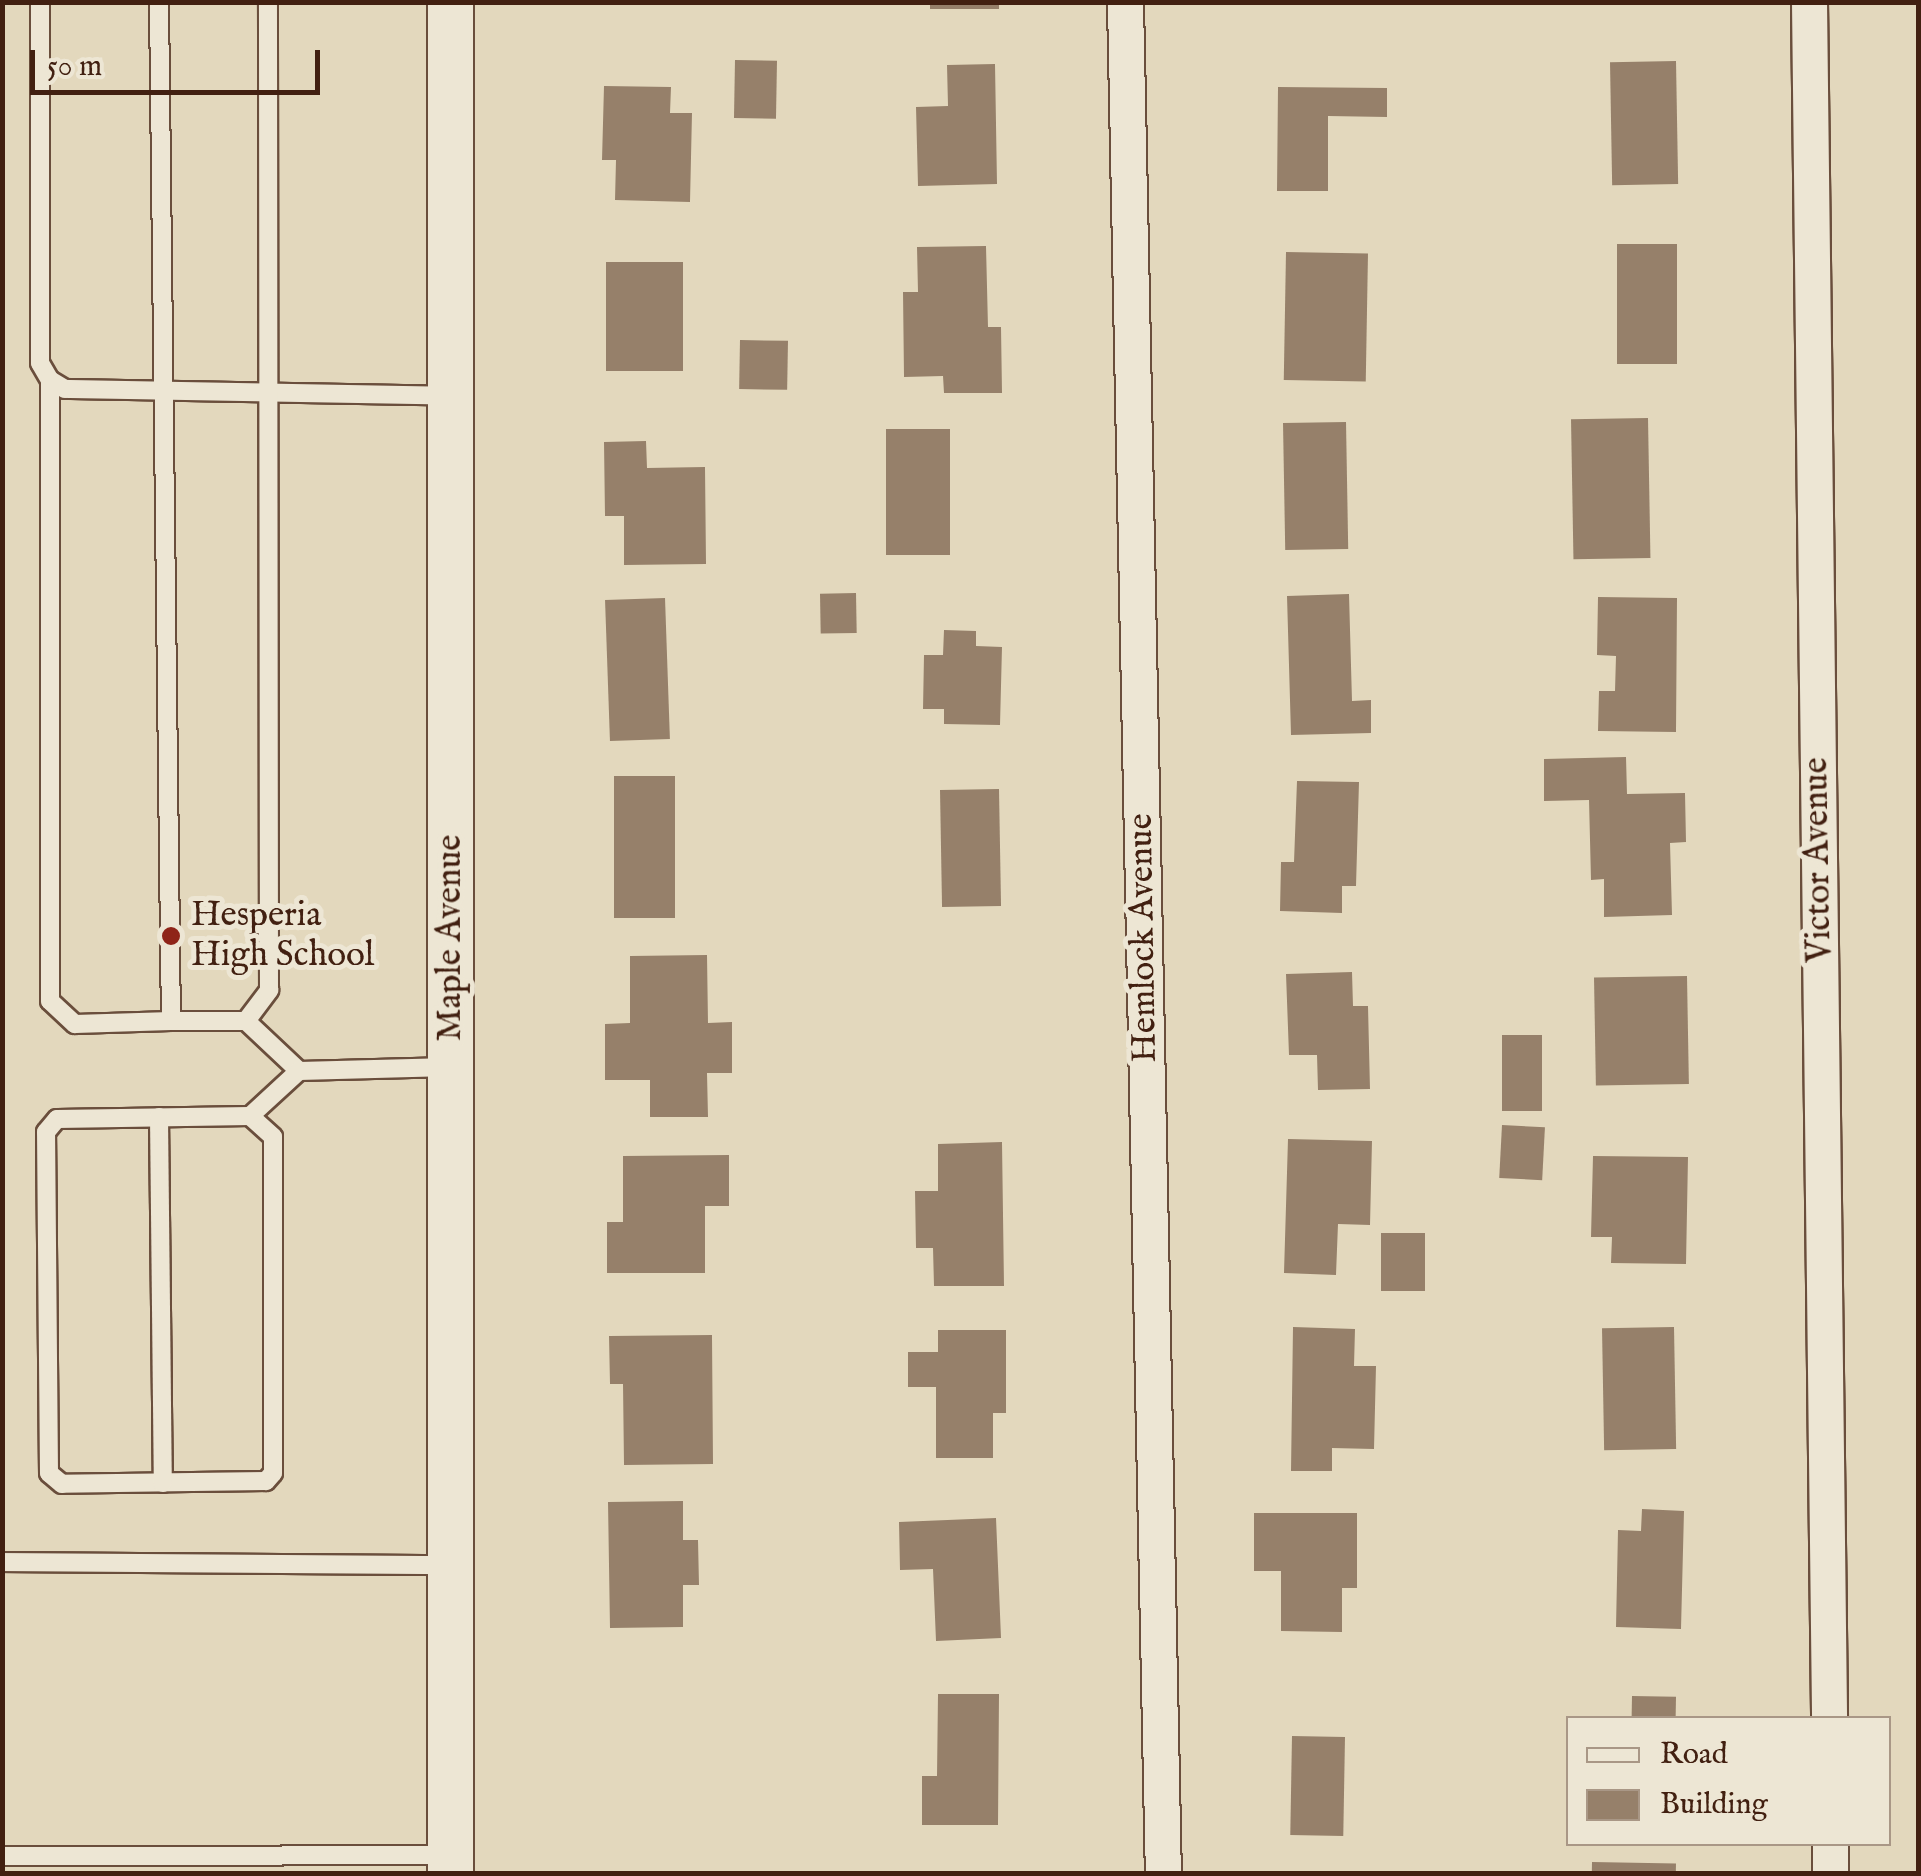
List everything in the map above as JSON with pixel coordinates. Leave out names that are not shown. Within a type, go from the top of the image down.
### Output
[{"type":"street","name":"Maple Avenue","points":[[450,2],[450,1864]]},
{"type":"street","name":"Hemlock Avenue","points":[[1125,2],[1163,1874]]},
{"type":"street","name":"Victor Avenue","points":[[1809,2],[1828,1716]]},
{"type":"street","points":[[1830,1846],[1830,1874]]},
{"type":"lane","points":[[40,2],[40,363],[50,380],[65,389],[450,396]]},
{"type":"lane","points":[[159,2],[171,1021]]},
{"type":"lane","points":[[246,1021],[269,990],[268,2]]},
{"type":"lane","points":[[50,380],[50,1001],[75,1024],[246,1021],[299,1072]]},
{"type":"lane","points":[[250,1116],[273,1137],[278,1454],[266,1481],[62,1484],[48,1473],[46,1132],[57,1119],[250,1116],[299,1072],[451,1067]]},
{"type":"lane","points":[[158,1116],[163,1483]]},
{"type":"lane","points":[[2,1562],[450,1565]]},
{"type":"lane","points":[[2,1856],[281,1865],[450,1864]]},
{"type":"building","points":[[930,2],[999,2],[999,9],[930,9]]},
{"type":"building","points":[[735,60],[777,61],[776,119],[734,118]]},
{"type":"building","points":[[1676,61],[1678,184],[1612,185],[1610,62]]},
{"type":"building","points":[[995,64],[997,184],[918,186],[916,107],[948,106],[947,65]]},
{"type":"building","points":[[604,86],[671,87],[670,113],[692,113],[690,202],[615,200],[616,160],[602,160]]},
{"type":"building","points":[[1278,87],[1387,88],[1387,117],[1328,116],[1328,191],[1277,191]]},
{"type":"building","points":[[1617,244],[1677,244],[1677,364],[1617,364]]},
{"type":"building","points":[[986,246],[988,327],[1001,327],[1002,393],[944,393],[943,376],[904,377],[903,292],[918,292],[917,247]]},
{"type":"building","points":[[1286,252],[1368,253],[1366,381],[1284,380]]},
{"type":"building","points":[[606,262],[683,262],[683,371],[606,371]]},
{"type":"building","points":[[740,340],[788,341],[787,390],[739,389]]},
{"type":"building","points":[[1648,418],[1650,558],[1573,559],[1571,419]]},
{"type":"building","points":[[1346,422],[1348,549],[1285,550],[1283,423]]},
{"type":"building","points":[[886,429],[950,429],[950,555],[886,555]]},
{"type":"building","points":[[646,441],[647,468],[705,467],[706,564],[624,565],[624,516],[605,516],[604,442]]},
{"type":"building","points":[[856,593],[857,633],[821,634],[820,594]]},
{"type":"building","points":[[1349,594],[1352,701],[1371,700],[1371,733],[1291,735],[1287,596]]},
{"type":"building","points":[[1598,597],[1677,598],[1676,732],[1598,731],[1599,691],[1615,691],[1616,656],[1597,655]]},
{"type":"building","points":[[665,598],[670,739],[610,741],[605,600]]},
{"type":"building","points":[[944,630],[976,631],[976,646],[1002,647],[1000,725],[944,724],[944,709],[923,709],[924,655],[943,655]]},
{"type":"building","points":[[1626,757],[1627,794],[1685,793],[1686,842],[1670,843],[1672,915],[1604,917],[1604,879],[1591,880],[1589,800],[1544,801],[1544,759]]},
{"type":"building","points":[[614,776],[675,776],[675,918],[614,918]]},
{"type":"building","points":[[1297,781],[1359,782],[1356,886],[1342,886],[1342,913],[1280,911],[1281,862],[1294,862]]},
{"type":"building","points":[[999,789],[1001,906],[942,907],[940,790]]},
{"type":"building","points":[[707,955],[708,1023],[732,1022],[732,1073],[707,1073],[708,1117],[650,1117],[650,1080],[605,1080],[605,1024],[630,1023],[630,956]]},
{"type":"building","points":[[1352,972],[1353,1006],[1368,1006],[1370,1089],[1318,1090],[1317,1055],[1289,1055],[1286,974]]},
{"type":"building","points":[[1687,976],[1689,1084],[1596,1086],[1594,978]]},
{"type":"building","points":[[1502,1035],[1542,1035],[1542,1111],[1502,1111]]},
{"type":"building","points":[[1502,1125],[1545,1127],[1542,1180],[1499,1178]]},
{"type":"building","points":[[1288,1139],[1372,1141],[1370,1225],[1338,1224],[1336,1275],[1284,1273]]},
{"type":"building","points":[[1002,1142],[1004,1286],[934,1286],[933,1248],[916,1248],[915,1191],[938,1191],[938,1144]]},
{"type":"building","points":[[729,1155],[729,1206],[705,1206],[705,1273],[607,1273],[607,1222],[623,1222],[623,1156]]},
{"type":"building","points":[[1593,1156],[1688,1157],[1686,1264],[1611,1263],[1612,1237],[1591,1237]]},
{"type":"building","points":[[1381,1233],[1425,1233],[1425,1291],[1381,1291]]},
{"type":"building","points":[[1293,1327],[1355,1329],[1354,1366],[1376,1366],[1374,1449],[1332,1448],[1332,1471],[1291,1471]]},
{"type":"building","points":[[1674,1327],[1676,1449],[1604,1450],[1602,1328]]},
{"type":"building","points":[[938,1330],[1006,1330],[1006,1413],[993,1413],[993,1458],[936,1458],[936,1387],[908,1387],[908,1352],[938,1352]]},
{"type":"building","points":[[712,1335],[713,1464],[624,1465],[623,1384],[610,1384],[609,1336]]},
{"type":"building","points":[[683,1501],[683,1540],[698,1540],[699,1585],[683,1585],[683,1627],[610,1628],[608,1502]]},
{"type":"building","points":[[1642,1509],[1684,1511],[1681,1629],[1616,1627],[1618,1530],[1641,1531]]},
{"type":"building","points":[[1254,1513],[1357,1513],[1357,1588],[1342,1588],[1342,1632],[1281,1631],[1281,1571],[1254,1571]]},
{"type":"building","points":[[996,1518],[1001,1638],[936,1641],[933,1569],[900,1570],[899,1522]]},
{"type":"building","points":[[938,1694],[999,1694],[998,1825],[922,1825],[922,1776],[937,1776]]},
{"type":"building","points":[[1632,1696],[1676,1697],[1676,1716],[1632,1716]]},
{"type":"building","points":[[1292,1736],[1345,1737],[1343,1836],[1290,1835]]},
{"type":"building","points":[[1592,1862],[1676,1863],[1676,1874],[1592,1874]]},
{"type":"place","name":"Hesperia High School","points":[[171,936]]}]
